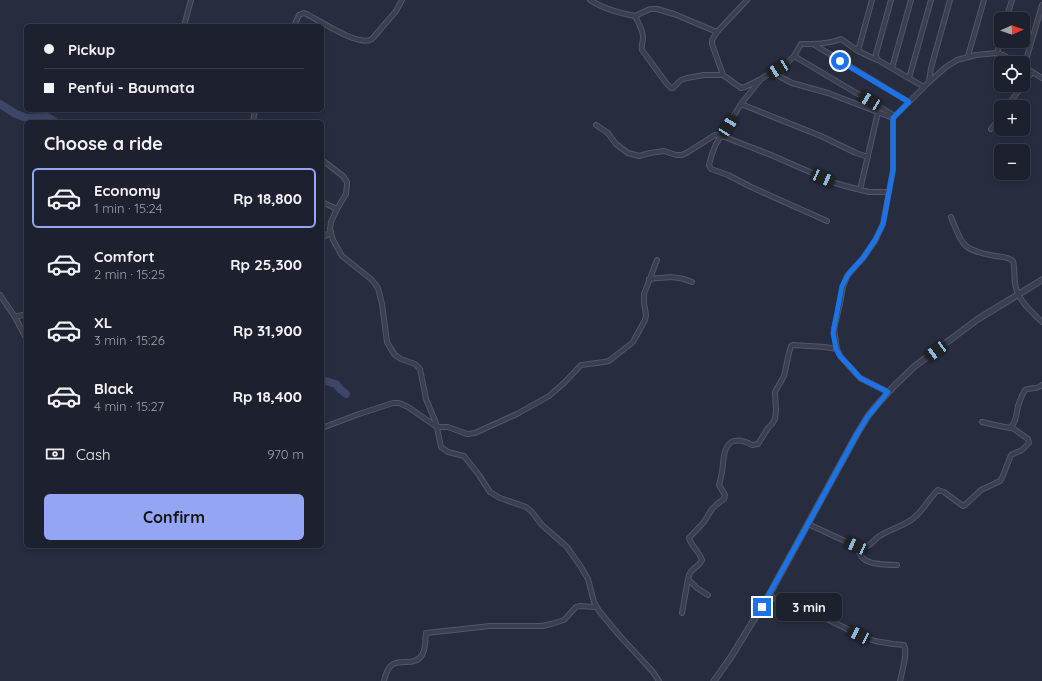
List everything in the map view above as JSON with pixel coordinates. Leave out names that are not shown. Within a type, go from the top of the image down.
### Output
[{"type":"street","points":[[185,24],[191,0]]},
{"type":"street","points":[[295,24],[299,15],[304,13],[344,35],[361,41],[369,41],[396,11],[402,0]]},
{"type":"street","points":[[590,0],[617,12],[635,16],[650,9],[657,9],[674,14],[717,32]]},
{"type":"street","points":[[746,0],[717,32],[712,40],[723,75],[741,88],[761,79],[787,63],[794,56],[800,44],[833,42],[841,39],[858,52],[878,60],[924,87]]},
{"type":"street","points":[[858,52],[872,0]]},
{"type":"street","points":[[878,60],[876,54],[891,0]]},
{"type":"street","points":[[892,68],[911,0]]},
{"type":"street","points":[[910,78],[931,0]]},
{"type":"street","points":[[929,82],[931,68],[950,0]]},
{"type":"street","points":[[968,56],[984,0]]},
{"type":"street","points":[[1008,12],[1012,0]]},
{"type":"street","points":[[1027,56],[1042,5]]},
{"type":"street","points":[[635,16],[642,33],[642,50],[670,88],[673,88],[681,80],[687,78],[704,75],[723,75]]},
{"type":"street","points":[[813,44],[909,102]]},
{"type":"street","points":[[997,54],[998,48]]},
{"type":"street","points":[[888,392],[860,378],[840,356],[836,349],[834,328],[839,309],[842,286],[847,276],[863,258],[875,240],[883,224],[893,170],[894,117],[929,82],[946,67],[957,60],[976,54],[997,54],[1005,56]]},
{"type":"street","points":[[794,56],[894,117]]},
{"type":"street","points":[[1012,100],[1032,72],[1042,78]]},
{"type":"street","points":[[769,74],[776,74],[792,83],[828,93],[894,117]]},
{"type":"street","points":[[761,79],[741,104],[716,144],[709,165],[711,169],[827,221]]},
{"type":"street","points":[[741,104],[828,139],[856,153],[868,157]]},
{"type":"street","points":[[860,190],[878,112]]},
{"type":"street","points":[[596,125],[628,153],[639,156],[664,151],[679,156],[715,135],[722,136],[835,183],[869,192],[888,192]]},
{"type":"street","points":[[991,129],[994,125]]},
{"type":"street","points":[[324,161],[343,176],[347,182],[347,191],[331,222],[331,232],[335,245],[342,256],[371,280],[378,288],[382,304],[387,342],[395,355],[419,367],[428,406],[436,420],[440,444],[443,449],[466,457],[490,492],[526,507],[567,547],[581,566],[588,579],[596,607],[653,672],[659,681]]},
{"type":"street","points":[[324,203],[337,209]]},
{"type":"street","points":[[951,217],[960,238],[966,246],[975,252],[1008,258],[1013,261],[1015,284],[1018,294],[1024,304],[1042,322]]},
{"type":"street","points":[[324,237],[331,232]]},
{"type":"street","points":[[324,427],[380,406],[396,403],[408,407],[437,427],[448,428],[467,434],[475,433],[517,414],[549,396],[564,383],[579,366],[610,360],[633,342],[645,320],[646,314],[644,298],[646,287],[657,260]]},
{"type":"street","points":[[649,279],[674,276],[692,282]]},
{"type":"street","points":[[714,681],[731,657],[769,595],[868,416],[888,392],[915,366],[978,319],[1042,280]]},
{"type":"street","points":[[0,295],[15,317],[24,334]]},
{"type":"street","points":[[15,317],[24,315]]},
{"type":"street","points":[[682,613],[689,573],[700,564],[702,560],[689,538],[704,522],[716,504],[724,499],[725,495],[719,485],[722,474],[724,454],[727,446],[739,440],[752,445],[758,444],[772,424],[776,416],[775,392],[784,376],[790,347],[792,345],[836,349]]},
{"type":"street","points":[[1011,427],[1017,417],[1018,407],[1025,390],[1030,388],[1038,388],[1042,385]]},
{"type":"street","points":[[1038,388],[1042,393]]},
{"type":"street","points":[[808,524],[860,548],[871,545],[878,537],[913,519],[920,513],[937,490],[944,492],[963,506],[965,505],[981,490],[1000,481],[1012,455],[1022,450],[1029,443],[1028,439],[1011,427],[1006,428],[982,422]]},
{"type":"street","points":[[857,546],[862,557],[867,560],[886,566],[897,565]]},
{"type":"street","points":[[688,579],[697,588],[708,595]]},
{"type":"street","points":[[769,595],[787,606],[829,620],[859,635],[875,640],[904,645],[905,658],[900,681]]},
{"type":"street","points":[[384,681],[386,672],[392,664],[413,661],[421,656],[424,651],[426,633],[486,626],[542,626],[563,621],[576,607],[596,607]]},
{"type":"waterway","points":[[0,104],[16,114],[27,118],[47,117],[52,120]]},
{"type":"waterway","points":[[324,381],[336,384],[346,394]]},
{"type":"route","points":[[762,607],[857,434],[868,416],[888,392],[860,378],[840,356],[836,349],[833,333],[840,304],[842,286],[847,276],[863,258],[875,240],[883,224],[893,170],[893,118],[909,102],[840,61]]}]
